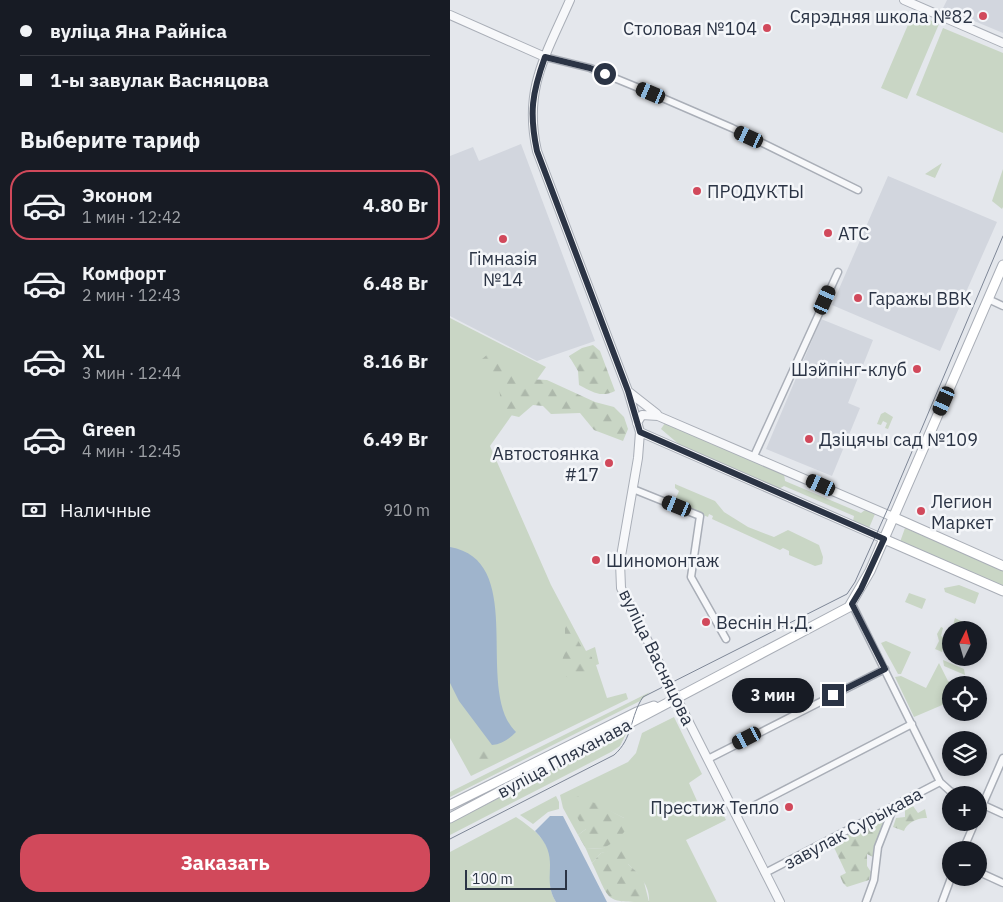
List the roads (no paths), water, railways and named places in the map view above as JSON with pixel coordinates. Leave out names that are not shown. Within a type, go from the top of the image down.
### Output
[{"type":"main road","name":"вуліца Пляханава","points":[[450,818],[840,614],[852,604],[884,539],[1003,265]]},
{"type":"main road","points":[[893,517],[1003,566]]},
{"type":"main road","points":[[884,539],[1003,591]]},
{"type":"main road","name":"вуліца Пляханава","points":[[450,805],[637,712],[677,698]]},
{"type":"street","name":"вуліца Васняцова","points":[[570,0],[545,57],[532,98],[532,121],[537,151],[628,391],[640,432],[640,448],[620,562],[621,588],[780,902]]},
{"type":"street","points":[[904,0],[1003,43]]},
{"type":"street","points":[[450,15],[545,57],[590,68],[651,93],[732,128],[858,190]]},
{"type":"street","points":[[754,456],[838,272]]},
{"type":"street","points":[[988,299],[1003,306]]},
{"type":"street","points":[[628,391],[658,416],[893,517]]},
{"type":"street","points":[[638,423],[642,415],[658,416]]},
{"type":"street","points":[[640,432],[884,539]]},
{"type":"street","points":[[633,489],[700,516],[690,577],[726,639]]},
{"type":"street","points":[[852,604],[940,782],[944,786]]},
{"type":"street","points":[[708,759],[885,669]]},
{"type":"street","points":[[736,815],[912,724]]},
{"type":"street","points":[[987,791],[1003,758]]},
{"type":"street","name":"завулак Сурыкава","points":[[766,873],[940,782]]},
{"type":"street","points":[[866,902],[874,880],[878,847],[894,806]]},
{"type":"street","points":[[987,807],[1003,814]]},
{"type":"street","points":[[987,876],[1003,883]]},
{"type":"street","points":[[942,902],[949,886]]},
{"type":"water","points":[[450,547],[474,557],[488,576],[494,601],[499,687],[504,713],[516,732],[505,741],[492,745],[459,701],[450,683]]},
{"type":"water","points":[[550,816],[563,816],[607,902],[556,902],[550,884],[548,850],[535,831]]},
{"type":"tram line","points":[[450,839],[614,755],[625,742],[643,697],[847,594],[855,582],[889,506],[1003,236]]},
{"type":"place","name":"Сярэдняя школа №82","points":[[983,16]]},
{"type":"place","name":"Столовая №104","points":[[767,28]]},
{"type":"place","name":"ПРОДУКТЫ","points":[[697,191]]},
{"type":"place","name":"АТС","points":[[828,233]]},
{"type":"place","name":"Гімназія №14","points":[[503,239]]},
{"type":"place","name":"Гаражы ВВК","points":[[858,298]]},
{"type":"place","name":"Шэйпінг-клуб","points":[[917,369]]},
{"type":"place","name":"Дзіцячы сад №109","points":[[809,439]]},
{"type":"place","name":"Автостоянка #17","points":[[609,463]]},
{"type":"place","name":"Легион Маркет","points":[[921,511]]},
{"type":"place","name":"Шиномонтаж","points":[[596,560]]},
{"type":"place","name":"Веснін Н.Д.","points":[[706,622]]},
{"type":"place","name":"Престиж Тепло","points":[[789,807]]}]
